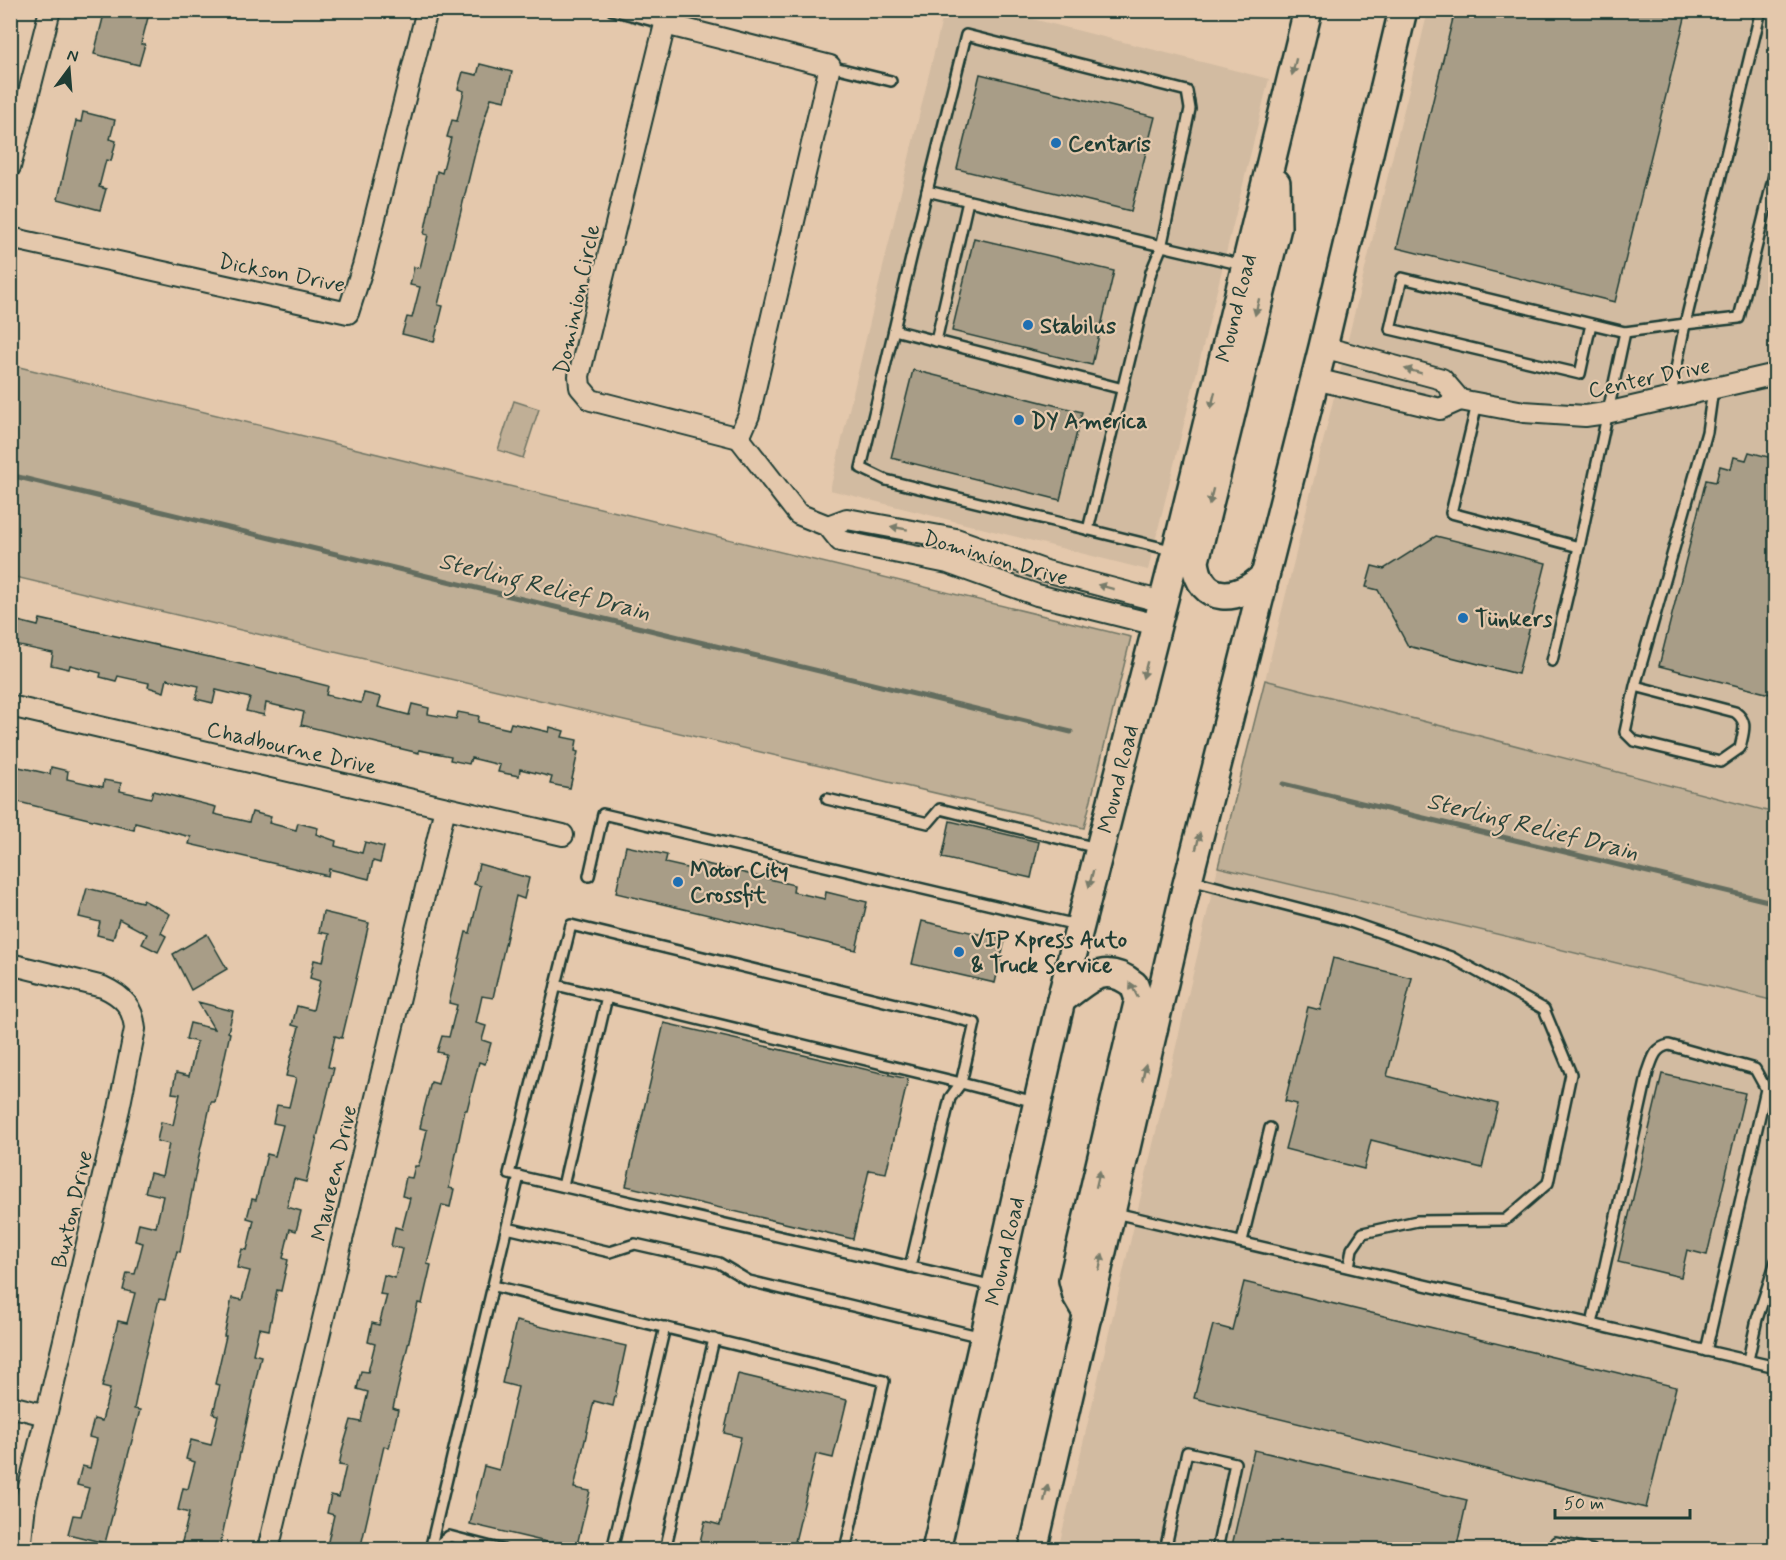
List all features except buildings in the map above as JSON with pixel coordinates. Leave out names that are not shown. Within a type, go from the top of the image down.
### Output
[{"type":"main road","name":"Mound Road","points":[[936,1550],[1061,1000],[1160,614],[1186,555],[1256,268],[1275,146],[1308,10]]},
{"type":"main road","points":[[1033,1550],[1188,880],[1315,379],[1403,10]]},
{"type":"main road","points":[[1186,555],[1200,581],[1213,592],[1222,595],[1239,594],[1264,576]]},
{"type":"main road","points":[[1061,1000],[1100,973],[1113,972],[1134,985],[1139,999],[1073,1280],[1077,1296],[1088,1315]]},
{"type":"street","points":[[10,167],[50,10]]},
{"type":"street","name":"Dickson Drive","points":[[10,238],[348,313],[363,266],[427,10]]},
{"type":"street","points":[[665,24],[830,66],[749,415],[739,438]]},
{"type":"street","name":"Dominion Circle","points":[[665,24],[579,376],[580,387],[591,400],[739,438]]},
{"type":"street","points":[[1323,346],[1442,379],[1468,402]]},
{"type":"street","name":"Center Drive","points":[[1315,379],[1440,409],[1468,402],[1553,415],[1606,413],[1776,374]]},
{"type":"street","name":"Dominion Drive","points":[[739,438],[798,514],[828,526],[847,519],[956,538],[1004,569],[1046,571],[1160,614]]},
{"type":"street","name":"Chadbourne Drive","points":[[10,706],[563,835]]},
{"type":"street","name":"Maureen Drive","points":[[268,1550],[446,808]]},
{"type":"street","name":"Buxton Drive","points":[[10,964],[104,987],[117,993],[128,1004],[135,1029],[119,1109],[25,1504],[20,1550]]},
{"type":"street","points":[[10,1406],[46,1415]]},
{"type":"lane","points":[[612,10],[665,24]]},
{"type":"lane","points":[[1670,399],[1685,324],[1761,10]]},
{"type":"lane","points":[[1088,530],[1151,272],[1161,248],[1190,109],[1187,91],[966,35],[861,468],[886,480],[1186,555]]},
{"type":"lane","points":[[830,66],[891,81]]},
{"type":"lane","points":[[1591,324],[1580,374],[1390,329],[1402,278],[1625,332],[1739,318],[1776,167]]},
{"type":"lane","points":[[927,191],[1161,248],[1256,268]]},
{"type":"lane","points":[[936,341],[969,201]]},
{"type":"lane","points":[[894,330],[1123,389]]},
{"type":"lane","points":[[1552,661],[1579,548],[1625,332]]},
{"type":"lane","points":[[1635,686],[1735,712],[1743,717],[1745,724],[1740,748],[1720,762],[1634,741],[1625,732],[1635,686],[1707,432],[1713,389]]},
{"type":"lane","points":[[1468,402],[1450,513],[1579,548]]},
{"type":"lane","points":[[827,799],[928,824],[940,809],[1099,848]]},
{"type":"lane","points":[[589,876],[603,814],[1080,925]]},
{"type":"lane","points":[[1188,880],[1344,920],[1451,957],[1544,1009],[1571,1074],[1548,1183],[1505,1220],[1417,1221],[1363,1233],[1352,1249],[1349,1267]]},
{"type":"lane","points":[[910,1267],[950,1098],[961,1083],[975,1023],[571,925],[509,1174],[996,1287]]},
{"type":"lane","points":[[556,985],[1038,1102]]},
{"type":"lane","points":[[563,1186],[608,997]]},
{"type":"lane","points":[[1592,1324],[1648,1072],[1655,1052],[1661,1046],[1669,1045],[1755,1069],[1766,1089],[1706,1350]]},
{"type":"lane","points":[[1242,1241],[1269,1128]]},
{"type":"lane","points":[[431,1550],[519,1176]]},
{"type":"lane","points":[[1113,1212],[1776,1367]]},
{"type":"lane","points":[[507,1228],[610,1252],[635,1244],[719,1263],[749,1281],[984,1338]]},
{"type":"lane","points":[[1748,1360],[1757,1319],[1776,1261]]},
{"type":"lane","points":[[494,1286],[884,1381],[845,1550]]},
{"type":"lane","points":[[612,1550],[665,1328]]},
{"type":"lane","points":[[665,1550],[714,1339]]},
{"type":"lane","points":[[1165,1550],[1187,1452],[1234,1463],[1217,1550]]},
{"type":"lane","points":[[431,1550],[449,1536],[503,1550]]},
{"type":"lane","points":[[1554,1550],[1556,1542],[1592,1550]]},
{"type":"shaded area","points":[[944,11],[1001,11],[1269,79],[1148,570],[830,490]]},
{"type":"shaded area","points":[[1428,11],[1775,11],[1775,813],[1265,680]]},
{"type":"shaded area","name":"Sterling Relief Drain","points":[[11,365],[1131,637],[1084,828],[11,576]]},
{"type":"shaded area","points":[[514,401],[539,409],[523,458],[498,450]]},
{"type":"shaded area","name":"Sterling Relief Drain","points":[[1265,680],[1775,813],[1775,1001],[1218,867]]},
{"type":"shaded area","points":[[1218,867],[1775,1001],[1775,1549],[1058,1550]]},
{"type":"waterway","name":"Sterling Relief Drain","points":[[10,475],[1071,732]]},
{"type":"waterway","name":"Sterling Relief Drain","points":[[1283,784],[1776,903]]},
{"type":"place","name":"Centaris","points":[[1056,143]]},
{"type":"place","name":"Stabilus","points":[[1028,325]]},
{"type":"place","name":"DY America","points":[[1019,420]]},
{"type":"place","name":"Tünkers","points":[[1463,618]]},
{"type":"place","name":"Motor City Crossfit","points":[[678,882]]},
{"type":"place","name":"VIP Xpress Auto & Truck Service","points":[[959,952]]}]
